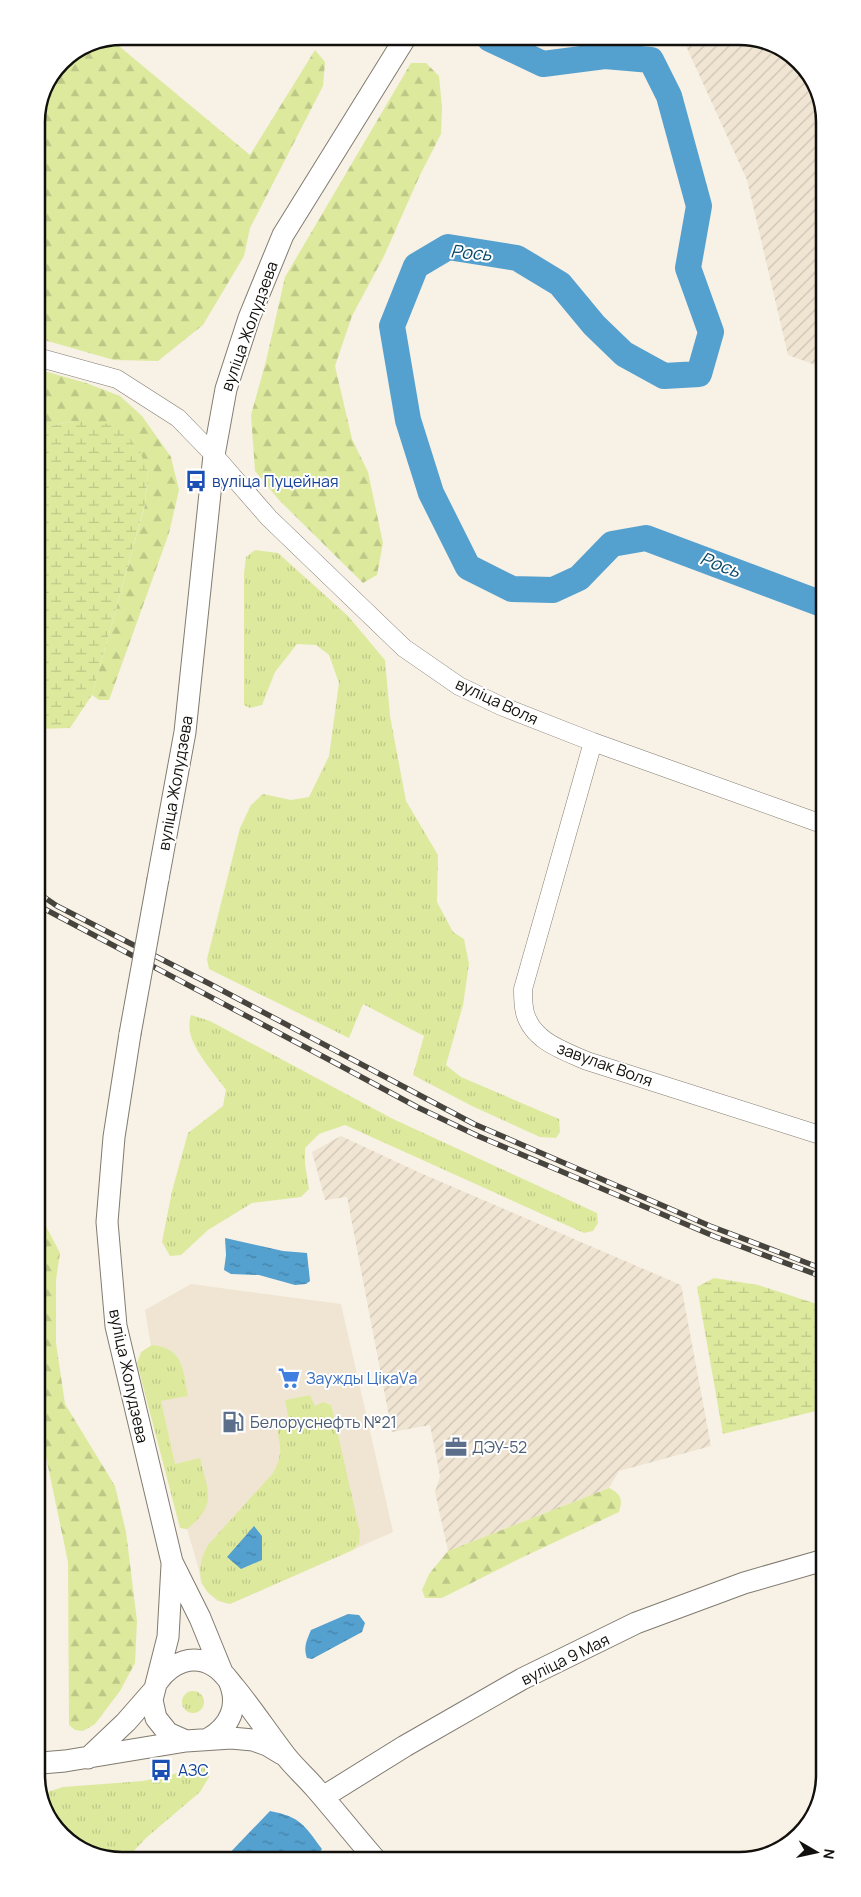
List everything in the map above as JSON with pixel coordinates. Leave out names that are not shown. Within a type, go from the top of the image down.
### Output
[{"type":"main road","name":"вуліца Жолудзева","points":[[172,1562],[116,1326],[107,1222],[114,1137],[130,1034],[185,732],[214,456],[226,389],[249,318],[283,235],[401,45]]},
{"type":"main road","points":[[172,1562],[232,1688],[233,1708],[224,1727],[208,1739]]},
{"type":"main road","points":[[172,1562],[168,1637],[156,1686],[153,1709],[162,1727],[177,1738],[186,1741]]},
{"type":"main road","name":"вуліца 9 Мая","points":[[323,1797],[405,1746],[522,1679],[636,1623],[744,1583],[816,1562]]},
{"type":"main road","points":[[88,1758],[126,1722],[156,1686],[164,1672],[173,1666],[188,1661],[204,1662],[214,1666],[225,1676],[255,1712],[286,1756],[369,1852]]},
{"type":"main road","points":[[45,1763],[88,1758],[186,1741],[231,1738],[253,1740],[267,1745],[286,1756]]},
{"type":"street","name":"вуліца Воля","points":[[45,359],[117,379],[178,418],[269,518],[404,648],[459,686],[501,706],[594,742],[816,822]]},
{"type":"street","name":"завулак Воля","points":[[594,742],[523,989],[524,1011],[532,1029],[553,1046],[587,1061],[816,1134]]},
{"type":"shaded area","points":[[686,45],[744,45],[768,51],[786,61],[793,68],[803,79],[812,97],[816,122],[816,365],[788,355],[747,180]]},
{"type":"shaded area","name":"ДЭУ-52","points":[[341,1136],[418,1172],[681,1285],[711,1446],[619,1471],[609,1488],[448,1551],[435,1492],[440,1476],[430,1425],[392,1432],[347,1197],[325,1200],[312,1152]]},
{"type":"shaded area","points":[[191,1284],[341,1304],[393,1532],[230,1604],[217,1601],[201,1583],[187,1529],[160,1400],[145,1310]]},
{"type":"green space","points":[[118,45],[250,155],[315,50],[325,62],[323,86],[250,228],[244,256],[203,325],[158,361],[114,360],[45,340],[45,117],[48,102],[58,79],[79,58],[107,46]]},
{"type":"green space","points":[[411,63],[426,63],[439,76],[442,107],[441,134],[420,175],[384,256],[352,316],[335,366],[352,439],[368,472],[383,543],[377,575],[363,583],[279,500],[255,471],[251,415],[266,361],[285,277]]},
{"type":"green space","points":[[45,371],[86,383],[120,396],[142,416],[171,457],[179,490],[169,533],[109,700],[99,700],[92,695],[145,505],[148,472],[73,421],[45,427]]},
{"type":"green space","points":[[73,421],[114,424],[139,449],[148,472],[145,504],[92,695],[70,728],[45,729],[45,427]]},
{"type":"green space","points":[[255,550],[278,553],[348,616],[385,660],[390,716],[406,801],[438,855],[437,902],[453,932],[464,939],[469,964],[463,1005],[446,1065],[461,1077],[559,1119],[560,1132],[556,1138],[540,1137],[472,1106],[413,1075],[424,1036],[363,1004],[349,1038],[209,969],[207,959],[240,828],[251,805],[263,794],[291,800],[309,797],[329,756],[339,683],[329,655],[316,645],[297,644],[275,672],[262,705],[250,708],[244,705],[244,573],[246,557]]},
{"type":"green space","points":[[191,1015],[210,1021],[391,1118],[597,1213],[598,1223],[593,1231],[584,1233],[345,1125],[319,1134],[305,1148],[305,1164],[309,1189],[301,1197],[252,1203],[208,1230],[181,1255],[170,1256],[162,1242],[172,1191],[188,1133],[223,1106],[226,1090],[194,1045],[189,1025]]},
{"type":"green space","points":[[45,1224],[60,1253],[56,1280],[56,1343],[65,1404],[115,1486],[126,1532],[137,1621],[135,1663],[120,1691],[95,1724],[83,1731],[75,1730],[69,1725],[68,1562],[45,1452]]},
{"type":"green space","points":[[714,1278],[758,1285],[816,1304],[816,1411],[723,1434],[697,1287]]},
{"type":"green space","points":[[152,1345],[163,1347],[176,1356],[185,1377],[188,1396],[161,1401],[175,1464],[200,1458],[208,1489],[207,1505],[197,1520],[187,1529],[180,1528],[137,1363],[141,1352]]},
{"type":"green space","points":[[310,1395],[315,1406],[323,1402],[331,1405],[360,1532],[359,1544],[353,1550],[230,1604],[220,1601],[205,1589],[202,1582],[200,1573],[203,1555],[208,1545],[273,1473],[280,1454],[276,1424],[289,1421],[285,1400]]},
{"type":"green space","points":[[609,1488],[620,1497],[619,1512],[442,1598],[425,1598],[422,1590],[429,1574],[448,1551]]},
{"type":"green space","points":[[193,1691],[201,1694],[204,1702],[201,1710],[193,1713],[185,1710],[182,1702],[185,1694]]},
{"type":"green space","points":[[200,1765],[208,1768],[209,1777],[200,1792],[146,1838],[133,1852],[107,1851],[84,1842],[75,1836],[61,1822],[53,1809],[47,1792],[63,1787],[143,1781],[171,1775]]},
{"type":"water","points":[[225,1238],[283,1251],[307,1253],[310,1281],[306,1284],[295,1285],[259,1275],[231,1274],[224,1270],[226,1255]]},
{"type":"water","points":[[254,1526],[262,1536],[262,1560],[241,1569],[227,1557]]},
{"type":"water","points":[[348,1614],[359,1615],[365,1623],[362,1632],[312,1659],[307,1658],[305,1647],[311,1630]]},
{"type":"water","points":[[270,1811],[289,1816],[301,1823],[322,1849],[320,1852],[231,1852]]},
{"type":"waterway","name":"Рось","points":[[503,45],[543,64],[605,56],[651,60],[669,96],[699,206],[688,268],[711,332],[699,374],[664,376],[624,354],[594,325],[560,284],[517,258],[448,247],[416,266],[392,326],[408,420],[431,493],[468,567],[512,589],[553,590],[579,578],[612,544],[646,538],[816,602]]},
{"type":"railway","points":[[45,898],[57,906],[210,984],[474,1124],[710,1226],[816,1266]]},
{"type":"railway","points":[[45,909],[417,1107],[478,1136],[716,1237],[816,1274]]},
{"type":"place","name":"вуліца Пуцейная","points":[[196,481]]},
{"type":"place","name":"Заужды ЦікаVа","points":[[289,1378]]},
{"type":"place","name":"Белоруснефть №21","points":[[233,1422]]},
{"type":"place","name":"ДЭУ-52","points":[[456,1447]]},
{"type":"place","name":"АЗС","points":[[161,1770]]}]
